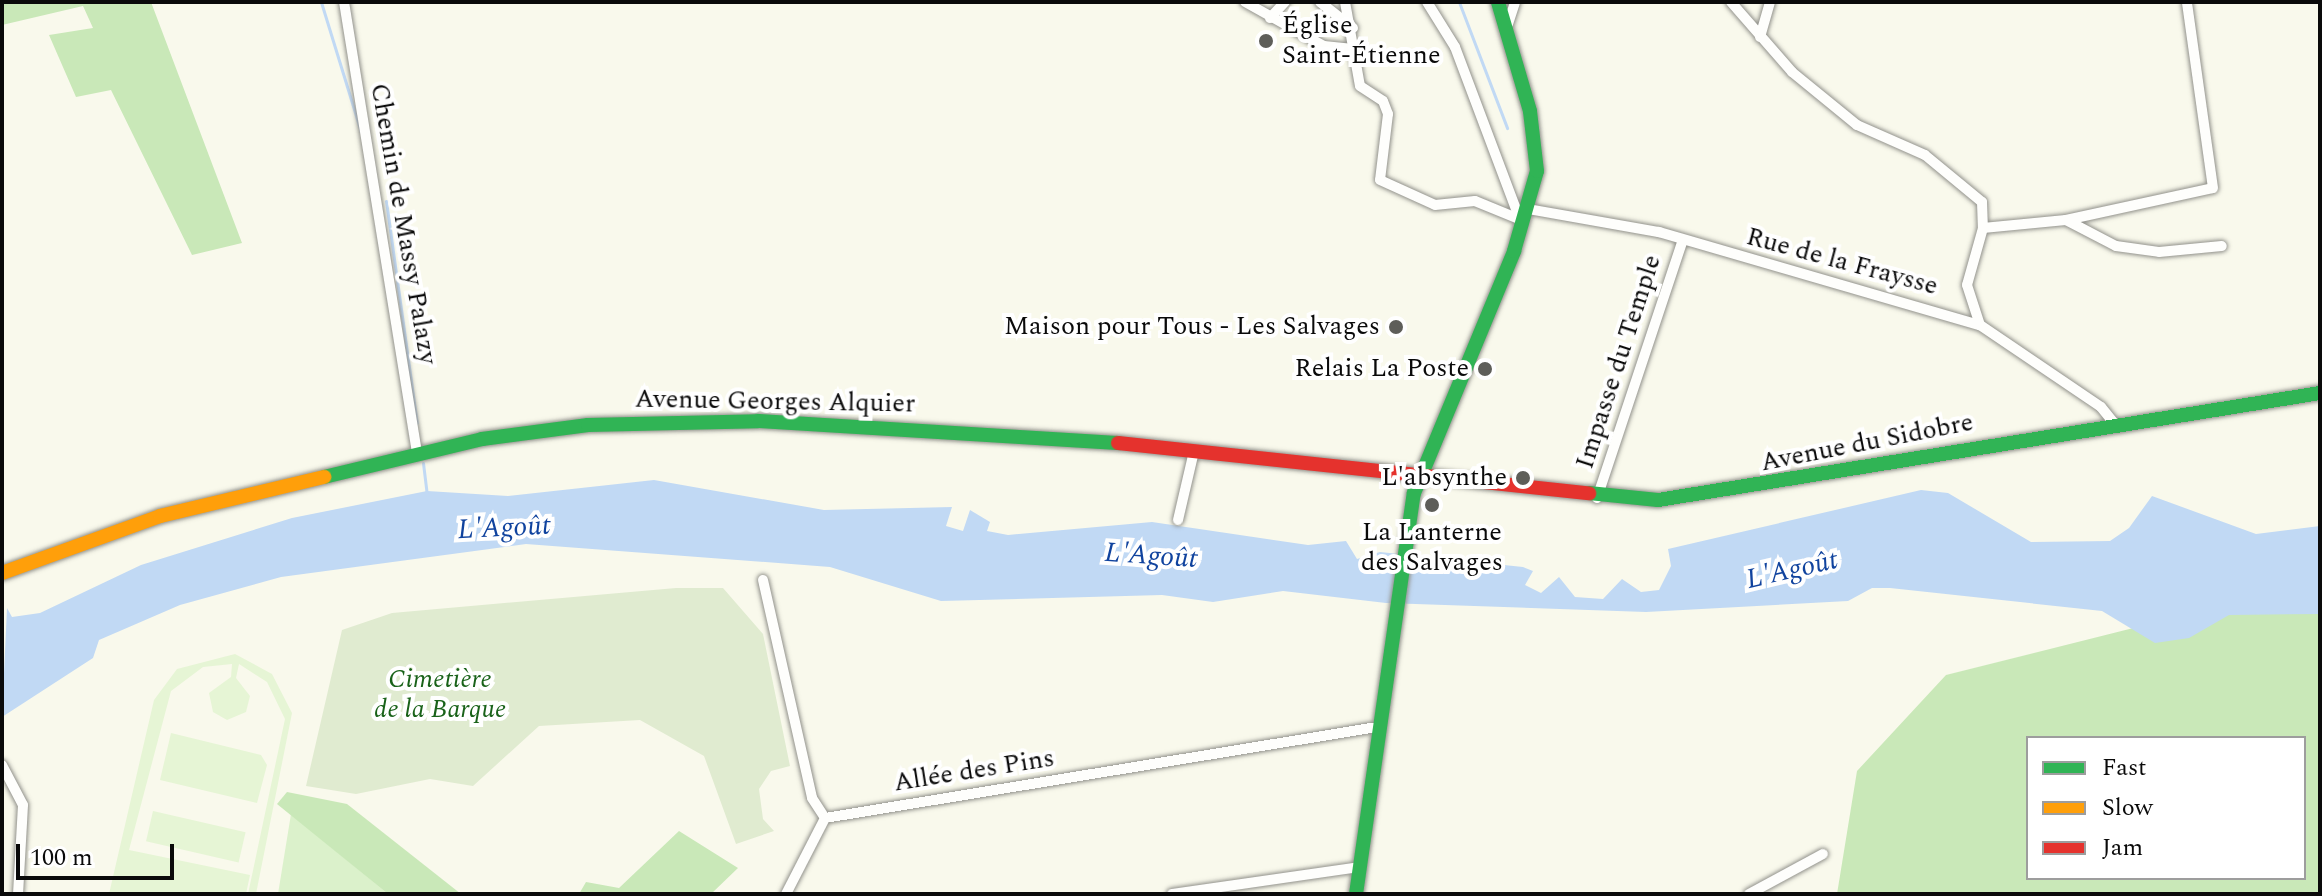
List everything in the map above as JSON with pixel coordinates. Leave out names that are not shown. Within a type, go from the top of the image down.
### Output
[{"type":"main road","points":[[1356,894],[1377,727],[1410,530],[1422,478],[1526,215],[1535,137],[1508,24],[1498,2]]},
{"type":"main road","name":"Avenue du Sidobre","points":[[1422,478],[1597,498],[1701,498],[2113,422],[2320,393]]},
{"type":"main road","name":"Avenue Georges Alquier","points":[[2,573],[98,533],[417,454],[535,430],[758,421],[1011,432],[1422,478]]},
{"type":"street","name":"Chemin de Massy Palazy","points":[[344,2],[417,454]]},
{"type":"street","points":[[1245,2],[1324,46],[1353,49],[1354,29],[1345,2]]},
{"type":"street","points":[[1270,18],[1285,2]]},
{"type":"street","points":[[1320,2],[1354,29]]},
{"type":"street","points":[[1427,2],[1455,47],[1510,207],[1526,215]]},
{"type":"street","points":[[1508,24],[1515,2]]},
{"type":"street","points":[[1731,2],[1760,37],[1857,125],[1925,155],[1963,183],[1982,202],[1983,228],[1967,285],[1980,325]]},
{"type":"street","points":[[1760,37],[1770,2]]},
{"type":"street","points":[[1983,228],[2066,220],[2213,188],[2187,2]]},
{"type":"street","name":"Rue de la Fraysse","points":[[1353,49],[1360,86],[1383,101],[1388,114],[1380,180],[1435,205],[1475,201],[1509,214],[1683,240],[1980,325],[2113,422]]},
{"type":"street","points":[[2066,220],[2116,246],[2159,252],[2222,246]]},
{"type":"street","name":"Impasse du Temple","points":[[1597,498],[1683,240]]},
{"type":"street","points":[[1178,520],[1194,451]]},
{"type":"street","points":[[763,580],[812,798],[825,818],[786,894]]},
{"type":"street","name":"Allée des Pins","points":[[825,818],[1377,727]]},
{"type":"street","points":[[2,765],[23,805],[18,894]]},
{"type":"street","points":[[1749,894],[1823,854]]},
{"type":"street","points":[[1172,894],[1359,867]]},
{"type":"green space","points":[[2,2],[151,2],[242,243],[192,255],[111,90],[76,97],[49,35],[93,28],[83,6],[2,25]]},
{"type":"green space","name":"Cimetière de la Barque","points":[[676,588],[723,588],[763,634],[790,766],[771,771],[759,789],[763,819],[774,831],[736,844],[704,756],[640,720],[539,726],[473,786],[430,779],[356,794],[306,786],[342,630],[392,613]]},
{"type":"green space","points":[[2197,612],[2320,613],[2320,894],[1837,894],[1857,771],[1946,675]]},
{"type":"green space","points":[[235,654],[272,674],[292,713],[256,894],[248,894],[285,719],[267,682],[239,664],[236,678],[250,696],[246,712],[227,720],[213,712],[209,693],[231,677],[232,664],[203,667],[171,691],[129,850],[250,875],[246,894],[109,894],[154,700],[177,669]]},
{"type":"green space","points":[[171,733],[261,755],[267,765],[257,803],[160,780]]},
{"type":"green space","points":[[287,792],[347,804],[461,894],[388,894],[277,804]]},
{"type":"green space","points":[[153,811],[246,832],[239,863],[146,841]]},
{"type":"green space","points":[[291,814],[388,894],[278,894]]},
{"type":"green space","points":[[679,831],[738,868],[711,894],[579,894],[586,882],[619,888]]},
{"type":"water","name":"L'Agoût","points":[[654,480],[824,510],[952,507],[946,526],[963,531],[970,510],[990,522],[987,531],[1008,535],[1152,522],[1308,545],[1346,541],[1357,559],[1380,552],[1523,567],[1533,571],[1525,585],[1541,593],[1559,577],[1575,597],[1603,599],[1622,579],[1641,592],[1659,590],[1671,566],[1668,549],[1921,490],[1948,493],[2031,542],[2110,541],[2129,528],[2152,496],[2256,534],[2320,526],[2320,614],[2229,615],[2189,638],[2155,643],[2102,611],[1890,588],[1872,588],[1848,601],[1646,612],[1386,603],[1283,591],[1213,602],[1162,595],[941,601],[830,567],[526,544],[281,577],[180,605],[99,640],[93,658],[2,717],[7,608],[12,617],[40,613],[141,565],[292,518],[427,491],[508,496]]},
{"type":"waterway","points":[[321,2],[361,132]]},
{"type":"waterway","points":[[1459,2],[1507,128]]},
{"type":"waterway","points":[[386,201],[417,423]]},
{"type":"waterway","points":[[423,463],[427,495]]},
{"type":"traffic: fast","points":[[1356,894],[1414,493],[1514,251],[1537,171],[1530,111],[1498,2]]},
{"type":"traffic: fast","points":[[1589,493],[1658,500],[2320,393]]},
{"type":"traffic: fast","points":[[324,477],[482,439],[588,425],[758,421],[1118,443]]},
{"type":"traffic: slow","points":[[2,573],[160,516],[324,477]]},
{"type":"traffic: jam","points":[[1118,443],[1589,493]]},
{"type":"place","name":"Église Saint-Étienne","points":[[1266,41]]},
{"type":"place","name":"Maison pour Tous - Les Salvages","points":[[1396,327]]},
{"type":"place","name":"Relais La Poste","points":[[1485,369]]},
{"type":"place","name":"L'absynthe","points":[[1523,478]]},
{"type":"place","name":"La Lanterne des Salvages","points":[[1432,505]]}]
